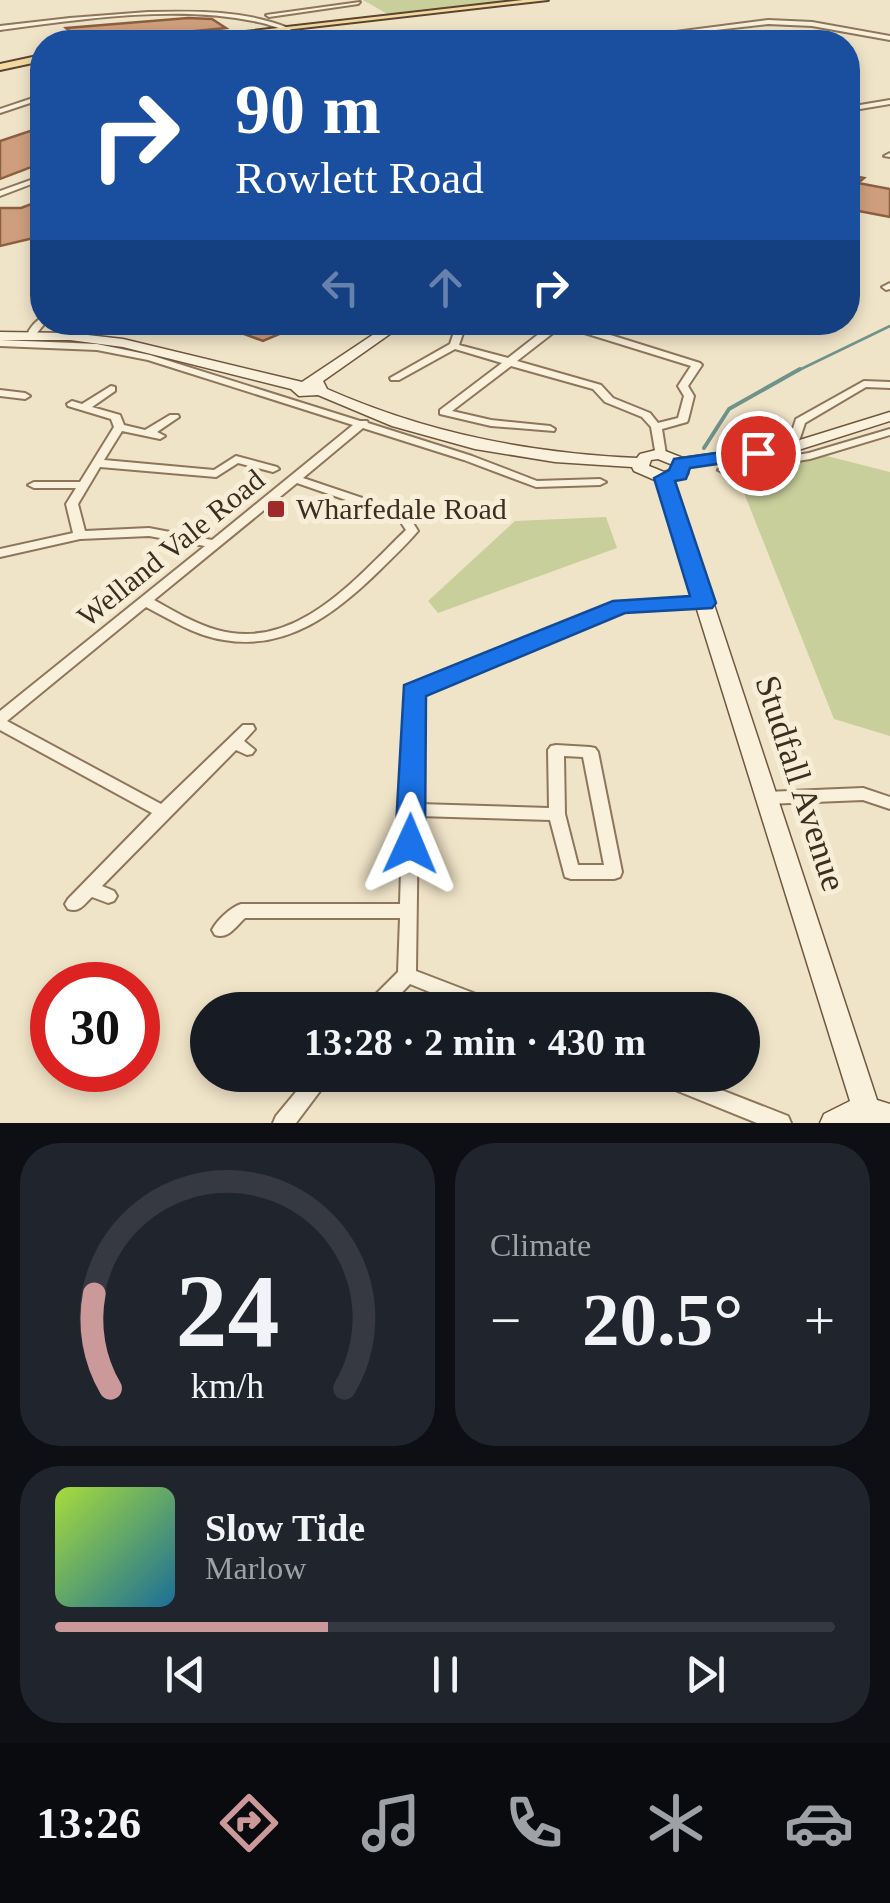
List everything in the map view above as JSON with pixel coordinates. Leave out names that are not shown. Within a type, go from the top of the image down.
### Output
[{"type":"main road","points":[[279,30],[544,0]]},
{"type":"main road","points":[[0,67],[30,61]]},
{"type":"street","points":[[515,3],[536,0]]},
{"type":"street","points":[[269,15],[358,3]]},
{"type":"street","points":[[0,28],[207,4]]},
{"type":"street","points":[[255,10],[288,29]]},
{"type":"street","points":[[712,30],[787,22],[838,30]]},
{"type":"street","points":[[860,33],[890,38]]},
{"type":"street","points":[[0,111],[30,101]]},
{"type":"street","points":[[860,107],[890,102]]},
{"type":"street","points":[[0,194],[30,183]]},
{"type":"street","points":[[310,386],[383,335]]},
{"type":"street","points":[[395,378],[454,346],[458,335]]},
{"type":"street","points":[[444,412],[545,335]]},
{"type":"street","points":[[599,335],[697,365],[683,386],[689,396],[684,420],[656,427]]},
{"type":"street","points":[[0,340],[30,336],[139,346],[256,379],[310,386],[367,420],[536,484],[600,482]]},
{"type":"street","points":[[0,340],[136,355],[487,450],[638,463],[660,454]]},
{"type":"street","points":[[454,346],[597,387],[610,400],[646,415],[656,427],[660,454],[673,470]]},
{"type":"street","points":[[792,447],[800,421],[864,384],[890,386]]},
{"type":"street","points":[[80,535],[72,504],[119,427],[116,417],[78,406],[111,389]]},
{"type":"street","points":[[0,393],[21,394]]},
{"type":"street","points":[[430,408],[534,421],[550,429]]},
{"type":"street","points":[[119,427],[154,434],[174,417]]},
{"type":"street","name":"Welland Vale Road","points":[[0,721],[367,420]]},
{"type":"street","points":[[638,463],[643,472],[673,470],[888,423]]},
{"type":"street","points":[[724,470],[810,456],[888,423]]},
{"type":"street","points":[[218,452],[273,469]]},
{"type":"street","points":[[96,463],[216,474],[236,458]]},
{"type":"street","name":"Studfall Avenue","points":[[673,470],[704,603],[766,798],[878,1114],[852,1112],[834,1123]]},
{"type":"street","points":[[145,602],[222,636],[264,639],[315,622],[412,532],[403,516],[296,480]]},
{"type":"street","points":[[34,485],[84,484]]},
{"type":"street","points":[[4,555],[80,535],[148,532],[216,544]]},
{"type":"street","points":[[391,992],[407,975],[413,692],[622,606],[704,603]]},
{"type":"street","points":[[0,721],[163,812]]},
{"type":"street","points":[[74,904],[163,812],[241,746],[248,729]]},
{"type":"street","points":[[556,750],[590,752],[614,872],[571,872],[557,814],[556,750]]},
{"type":"street","points":[[766,798],[862,794],[890,803]]},
{"type":"street","points":[[410,810],[557,814]]},
{"type":"street","points":[[90,888],[108,896]]},
{"type":"street","points":[[222,930],[241,911],[408,912]]},
{"type":"street","points":[[407,975],[450,992]]},
{"type":"street","points":[[283,1123],[308,1092]]},
{"type":"street","points":[[703,1092],[781,1123]]},
{"type":"green space","points":[[363,0],[524,0],[391,16]]},
{"type":"green space","points":[[827,456],[890,472],[890,736],[834,719],[736,473]]},
{"type":"green space","points":[[606,517],[617,548],[438,613],[428,601],[515,521]]},
{"type":"building","points":[[188,18],[212,19],[226,28],[68,30],[66,28]]},
{"type":"building","points":[[30,131],[30,168],[0,179],[0,141]]},
{"type":"building","points":[[860,183],[890,189],[890,217],[860,211]]},
{"type":"building","points":[[30,205],[30,239],[0,246],[0,208]]},
{"type":"building","points":[[247,335],[277,335],[263,341]]},
{"type":"waterway","points":[[795,372],[890,326]]},
{"type":"waterway","points":[[704,448],[729,409],[800,369]]},
{"type":"place","name":"Wharfedale Road","points":[[276,509]]},
{"type":"route","points":[[410,844],[413,692],[622,606],[704,603],[664,478],[682,471],[681,463],[758,453]]}]
